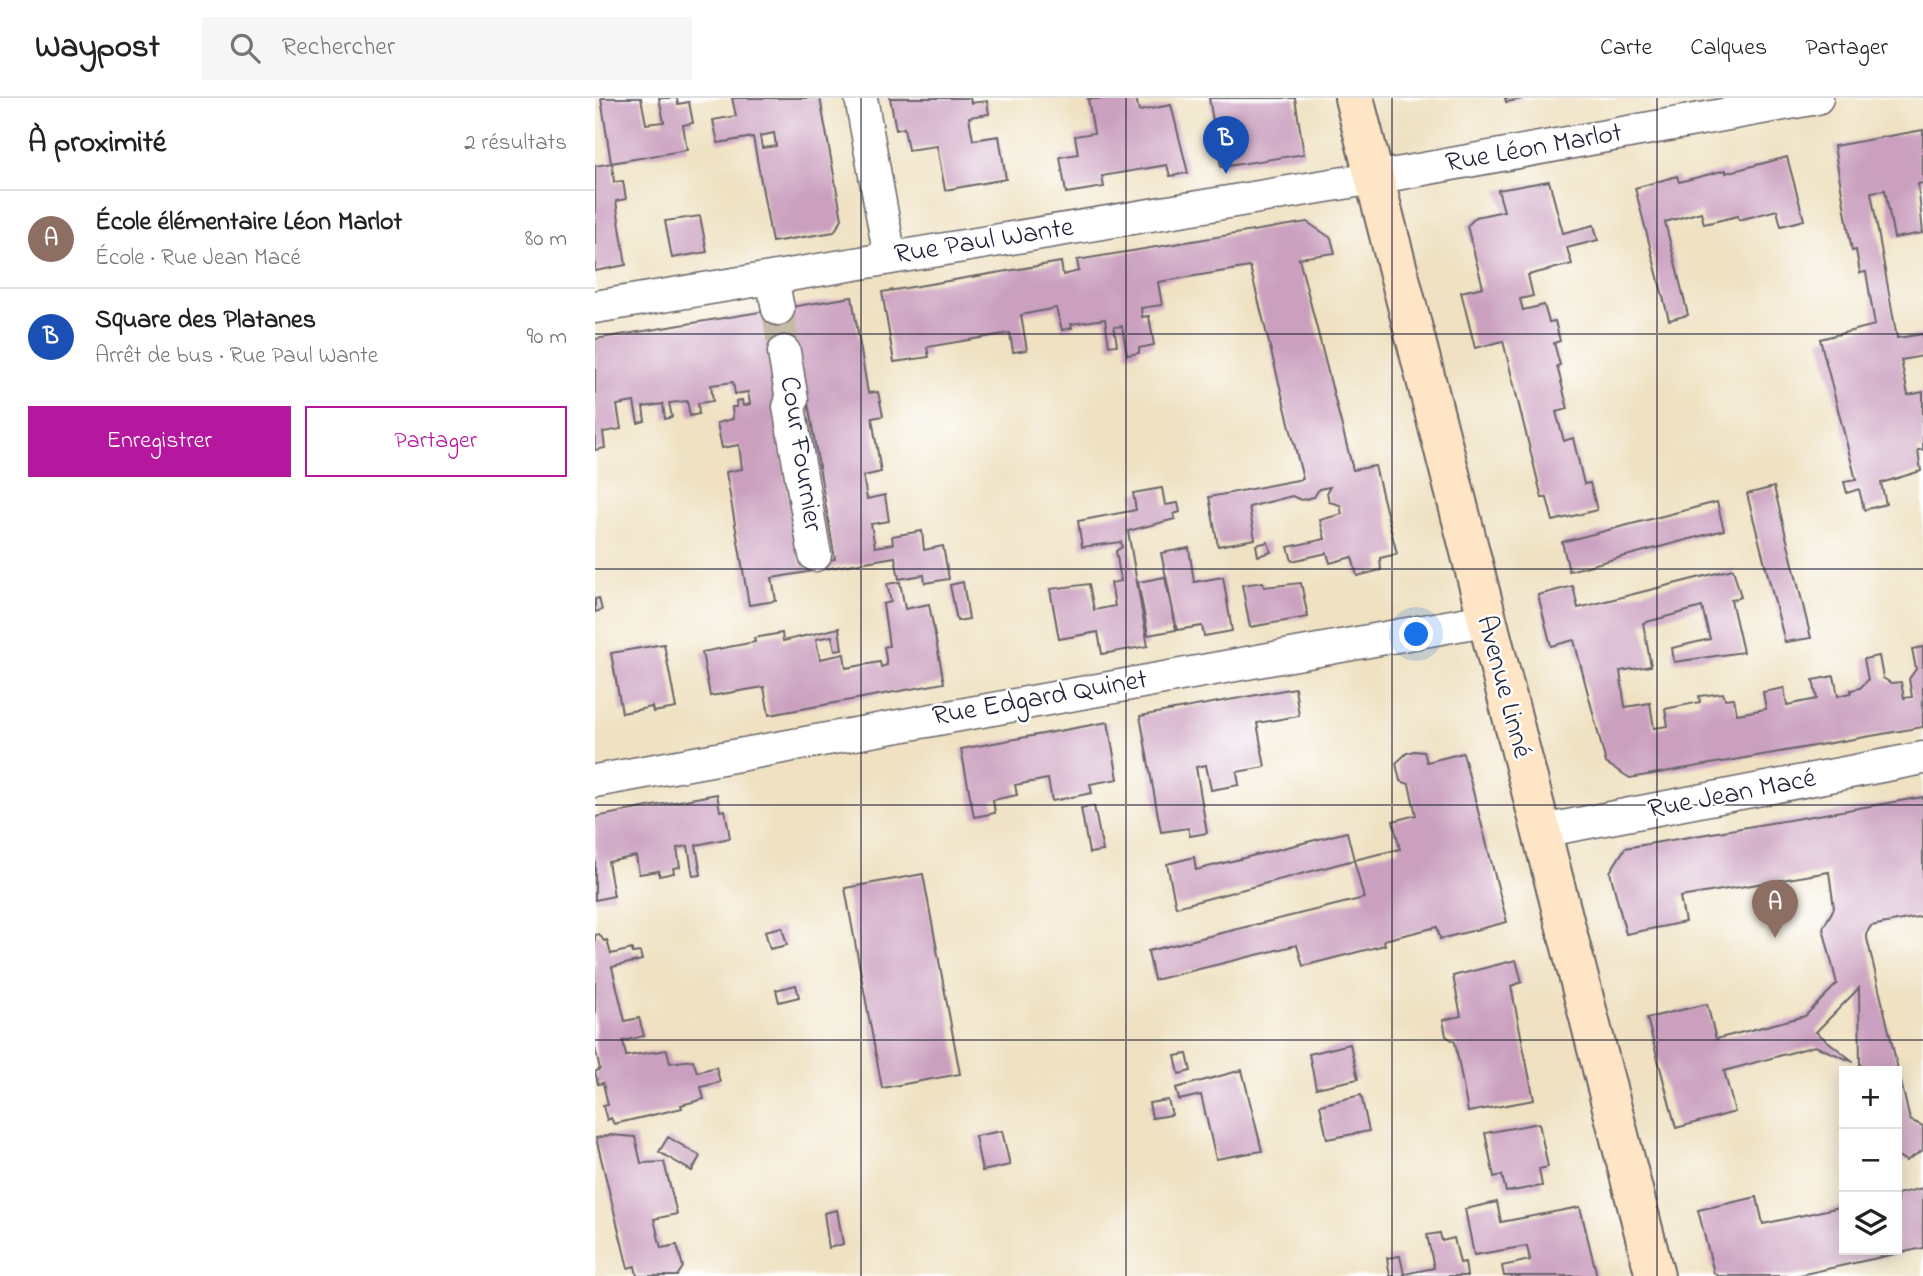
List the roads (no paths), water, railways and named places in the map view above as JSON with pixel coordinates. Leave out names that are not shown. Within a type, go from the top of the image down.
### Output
[{"type":"street","points":[[861,98],[890,258]]},
{"type":"street","name":"Avenue Linné","points":[[1354,98],[1485,620],[1542,831],[1655,1276]]},
{"type":"street","name":"Rue Léon Marlot","points":[[1374,178],[1817,98]]},
{"type":"street","name":"Rue Paul Wante","points":[[595,307],[1374,178]]},
{"type":"street","points":[[772,278],[778,309]]},
{"type":"street","name":"Cour Fournier","points":[[784,352],[792,400],[789,407],[815,555]]},
{"type":"street","name":"Rue Edgard Quinet","points":[[595,781],[1485,620]]},
{"type":"street","name":"Rue Jean Macé","points":[[1542,831],[1923,758]]},
{"type":"tunnel","points":[[778,309],[784,352]]},
{"type":"place","name":"Square des Platanes","points":[[1226,174]]},
{"type":"place","name":"École élémentaire Léon Marlot","points":[[1775,938]]}]
